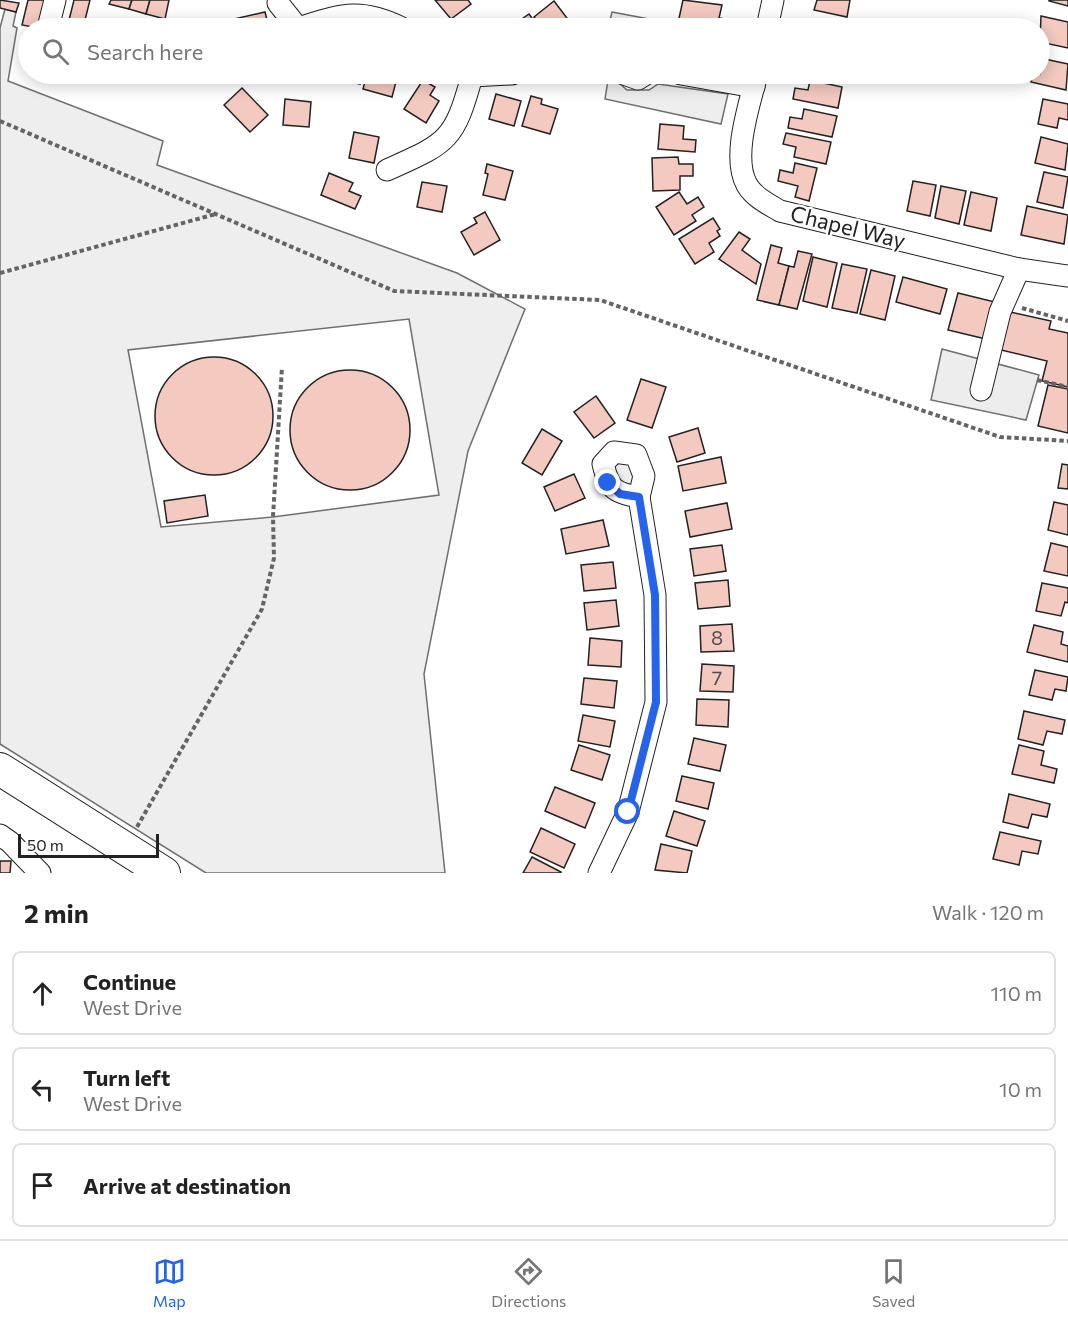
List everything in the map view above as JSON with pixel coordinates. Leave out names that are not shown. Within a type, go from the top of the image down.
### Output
[{"type":"highway","points":[[0,769],[159,872]]},
{"type":"street","points":[[50,18],[55,0]]},
{"type":"street","points":[[769,18],[773,0]]},
{"type":"street","points":[[278,3],[290,18]]},
{"type":"street","points":[[333,18],[372,15],[379,18]]},
{"type":"street","points":[[387,170],[436,148],[452,131],[463,108],[468,84]]},
{"type":"street","name":"Chapel Way","points":[[754,84],[741,146],[741,167],[747,185],[761,200],[780,211],[1019,269],[1068,276]]},
{"type":"street","points":[[981,390],[1004,303],[1019,269]]},
{"type":"street","points":[[599,873],[628,812],[656,702],[655,595],[639,497]]},
{"type":"street","points":[[0,835],[10,842],[40,873]]},
{"type":"path","points":[[0,121],[394,291],[600,300],[1000,437],[1068,441]]},
{"type":"path","points":[[0,273],[216,214]]},
{"type":"path","points":[[1004,303],[1068,321]]},
{"type":"path","points":[[124,848],[262,609],[274,558],[273,517],[282,367]]},
{"type":"path","points":[[1037,380],[1068,387]]},
{"type":"shaded area","points":[[5,9],[16,12],[13,26],[17,28],[8,81],[163,141],[157,165],[457,273],[525,309],[468,451],[424,674],[445,873],[206,873],[0,744],[0,28]],"holes":[[[409,319],[439,495],[273,517],[161,527],[128,350]]]},
{"type":"shaded area","points":[[612,12],[644,18],[610,18]]},
{"type":"shaded area","points":[[607,84],[620,84],[627,90],[649,90],[658,84],[728,94],[721,124],[605,99]]},
{"type":"shaded area","points":[[942,349],[1039,375],[1026,420],[931,400]]},
{"type":"shaded area","points":[[614,452],[636,455],[639,497],[608,483]]},
{"type":"building","points":[[0,0],[19,3],[16,12],[0,8]]},
{"type":"building","points":[[28,0],[45,0],[40,18],[24,18]]},
{"type":"building","points":[[74,0],[90,0],[86,18],[70,18]]},
{"type":"building","points":[[111,0],[132,0],[129,9],[109,4]]},
{"type":"building","points":[[132,0],[150,0],[146,14],[129,9]]},
{"type":"building","points":[[150,0],[169,0],[165,18],[146,14]]},
{"type":"building","points":[[435,0],[468,0],[471,4],[450,18]]},
{"type":"building","points":[[683,0],[722,5],[719,18],[679,18]]},
{"type":"building","points":[[817,0],[850,0],[847,17],[814,10]]},
{"type":"building","points":[[1068,0],[1068,6],[1049,1]]},
{"type":"building","points":[[554,1],[567,18],[535,18]]},
{"type":"building","points":[[265,12],[266,18],[238,18]]},
{"type":"building","points":[[1050,18],[1068,22],[1068,48],[1050,44]]},
{"type":"building","points":[[1050,60],[1068,64],[1066,90],[1040,84],[1050,84]]},
{"type":"building","points":[[364,84],[395,84],[392,97],[363,89]]},
{"type":"building","points":[[420,84],[430,84],[435,87],[430,95],[439,101],[426,123],[404,109]]},
{"type":"building","points":[[809,84],[842,87],[838,108],[793,99],[795,88],[808,90]]},
{"type":"building","points":[[242,88],[268,115],[250,132],[224,105]]},
{"type":"building","points":[[496,94],[521,101],[514,126],[489,119]]},
{"type":"building","points":[[531,96],[542,99],[541,104],[558,109],[550,134],[522,126]]},
{"type":"building","points":[[285,99],[311,102],[309,127],[283,125]]},
{"type":"building","points":[[1043,99],[1068,104],[1068,120],[1059,118],[1057,128],[1038,124]]},
{"type":"building","points":[[804,109],[837,116],[832,137],[788,128],[790,117],[802,119]]},
{"type":"building","points":[[660,124],[684,126],[683,139],[696,140],[695,152],[658,149]]},
{"type":"building","points":[[354,132],[379,137],[374,163],[349,158]]},
{"type":"building","points":[[786,133],[831,142],[826,164],[794,157],[796,147],[783,144]]},
{"type":"building","points":[[1041,137],[1068,144],[1065,170],[1035,163]]},
{"type":"building","points":[[678,157],[679,164],[693,164],[693,176],[680,176],[680,190],[653,191],[652,158]]},
{"type":"building","points":[[795,163],[817,168],[809,201],[795,197],[798,186],[778,181],[780,170],[793,173]]},
{"type":"building","points":[[487,164],[513,171],[505,200],[483,195],[488,174],[485,173]]},
{"type":"building","points":[[1044,172],[1068,177],[1063,208],[1037,202]]},
{"type":"building","points":[[329,173],[353,183],[349,191],[361,196],[355,209],[321,195]]},
{"type":"building","points":[[913,181],[936,185],[930,216],[907,211]]},
{"type":"building","points":[[422,182],[447,186],[442,212],[417,207]]},
{"type":"building","points":[[941,186],[966,191],[959,224],[935,218]]},
{"type":"building","points":[[679,192],[687,204],[698,197],[704,207],[692,215],[696,221],[674,235],[656,207]]},
{"type":"building","points":[[971,192],[997,198],[991,231],[964,225]]},
{"type":"building","points":[[1027,206],[1068,215],[1064,244],[1021,235]]},
{"type":"building","points":[[485,212],[500,240],[474,255],[461,232],[477,223],[474,218]]},
{"type":"building","points":[[713,218],[720,229],[717,231],[720,236],[709,243],[714,252],[695,264],[679,239]]},
{"type":"building","points":[[739,232],[750,239],[742,250],[761,264],[756,284],[719,259]]},
{"type":"building","points":[[771,245],[782,248],[778,263],[789,266],[779,305],[757,300]]},
{"type":"building","points":[[798,251],[812,254],[797,309],[779,305],[789,266],[794,267]]},
{"type":"building","points":[[813,257],[837,263],[827,307],[803,301]]},
{"type":"building","points":[[842,264],[867,269],[857,313],[832,308]]},
{"type":"building","points":[[871,270],[895,276],[885,320],[860,314]]},
{"type":"building","points":[[903,277],[947,289],[940,314],[896,302]]},
{"type":"building","points":[[958,293],[999,303],[990,340],[948,330]]},
{"type":"building","points":[[1010,312],[1051,321],[1049,329],[1068,333],[1068,387],[1042,381],[1047,361],[1001,350]]},
{"type":"building","points":[[214,357],[236,362],[256,374],[268,394],[273,416],[268,438],[256,458],[236,470],[214,475],[192,470],[172,458],[160,438],[155,416],[160,394],[172,374],[192,362]]},
{"type":"building","points":[[350,370],[373,374],[393,387],[406,407],[410,430],[406,453],[393,473],[373,486],[350,490],[327,486],[307,473],[294,453],[290,430],[294,407],[307,387],[327,374]]},
{"type":"building","points":[[641,379],[666,387],[652,428],[627,420]]},
{"type":"building","points":[[1048,385],[1068,389],[1068,433],[1038,426]]},
{"type":"building","points":[[596,396],[615,423],[594,438],[574,412]]},
{"type":"building","points":[[698,428],[705,453],[677,462],[669,437]]},
{"type":"building","points":[[542,429],[562,441],[542,475],[522,463]]},
{"type":"building","points":[[721,457],[726,483],[683,491],[678,466]]},
{"type":"building","points":[[1062,464],[1068,465],[1068,489],[1058,488]]},
{"type":"building","points":[[574,474],[585,498],[555,511],[544,487]]},
{"type":"building","points":[[205,495],[208,516],[167,523],[164,501]]},
{"type":"building","points":[[1054,502],[1068,505],[1068,535],[1048,530]]},
{"type":"building","points":[[727,503],[732,529],[690,537],[685,511]]},
{"type":"building","points":[[603,520],[609,546],[566,554],[561,529]]},
{"type":"building","points":[[1051,543],[1068,547],[1068,576],[1044,571]]},
{"type":"building","points":[[722,545],[726,571],[694,576],[690,549]]},
{"type":"building","points":[[613,562],[616,588],[584,591],[581,565]]},
{"type":"building","points":[[728,580],[730,606],[698,609],[695,583]]},
{"type":"building","points":[[1042,583],[1068,588],[1068,603],[1065,602],[1061,616],[1036,611]]},
{"type":"building","points":[[616,600],[619,626],[587,630],[584,603]]},
{"type":"building","points":[[732,624],[734,651],[701,652],[700,626]]},
{"type":"building","points":[[1034,625],[1063,632],[1061,644],[1068,646],[1068,662],[1027,652]]},
{"type":"building","points":[[590,638],[622,641],[621,667],[588,665]]},
{"type":"building","points":[[702,664],[734,666],[733,692],[700,691]]},
{"type":"building","points":[[1035,670],[1068,677],[1066,691],[1055,689],[1052,700],[1029,695]]},
{"type":"building","points":[[584,678],[617,681],[614,708],[581,704]]},
{"type":"building","points":[[697,699],[729,700],[728,727],[696,725]]},
{"type":"building","points":[[1024,711],[1065,720],[1062,734],[1047,731],[1043,745],[1018,739]]},
{"type":"building","points":[[583,715],[615,721],[610,747],[578,741]]},
{"type":"building","points":[[694,738],[726,745],[720,771],[688,764]]},
{"type":"building","points":[[579,745],[610,755],[602,780],[571,770]]},
{"type":"building","points":[[1019,745],[1044,751],[1041,765],[1057,769],[1054,783],[1012,774]]},
{"type":"building","points":[[682,776],[714,783],[708,809],[676,801]]},
{"type":"building","points":[[555,787],[595,803],[585,828],[545,811]]},
{"type":"building","points":[[1009,794],[1050,804],[1047,817],[1032,814],[1028,828],[1003,822]]},
{"type":"building","points":[[674,811],[705,821],[697,846],[666,836]]},
{"type":"building","points":[[541,828],[575,844],[564,868],[530,852]]},
{"type":"building","points":[[1000,832],[1041,841],[1038,854],[1022,851],[1019,865],[993,859]]},
{"type":"building","points":[[661,844],[692,851],[687,873],[655,870]]},
{"type":"building","points":[[532,857],[561,872],[561,873],[523,873]]},
{"type":"building","points":[[0,861],[11,861],[10,873],[0,873]]},
{"type":"route","points":[[608,483],[620,494],[639,497],[655,595],[656,702],[628,812]]}]
